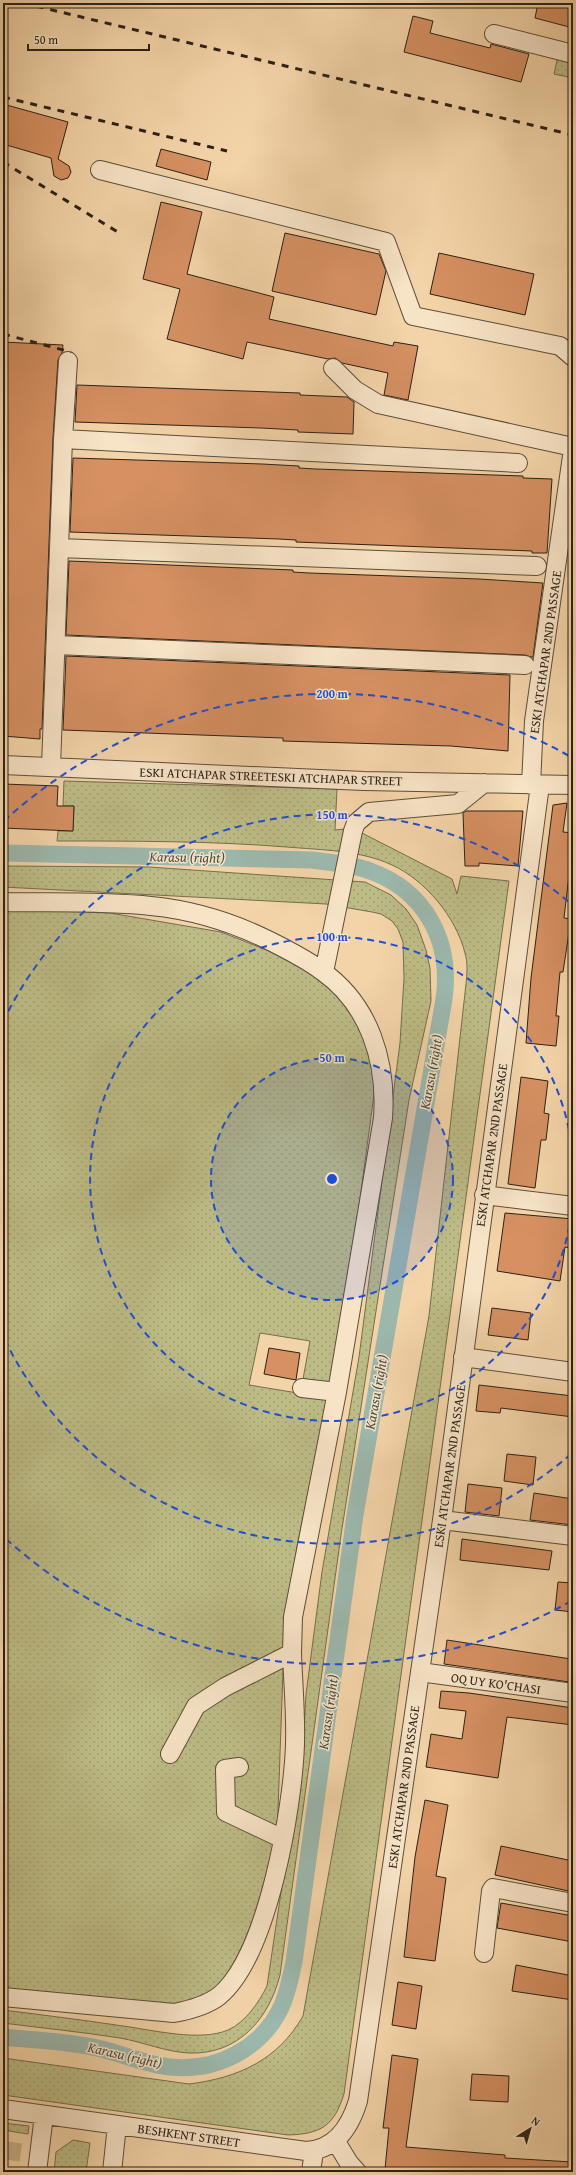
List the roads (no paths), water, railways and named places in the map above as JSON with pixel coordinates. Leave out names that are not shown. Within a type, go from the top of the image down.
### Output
[{"type":"street","points":[[494,34],[573,54]]},
{"type":"street","points":[[100,170],[386,242],[413,316],[560,346],[573,357]]},
{"type":"street","points":[[51,767],[63,439],[68,361]]},
{"type":"street","points":[[333,368],[355,390],[378,404],[573,448]]},
{"type":"street","points":[[63,439],[518,463]]},
{"type":"street","name":"ESKI ATCHAPAR 2ND PASSAGE","points":[[335,2140],[349,2123],[358,2101],[442,1520],[535,785],[534,721],[573,448]]},
{"type":"street","points":[[59,548],[537,566]]},
{"type":"street","points":[[56,645],[525,665]]},
{"type":"street","name":"ESKI ATCHAPAR STREETESKI ATCHAPAR STREET","points":[[3,765],[364,781],[573,785]]},
{"type":"street","points":[[324,972],[337,905],[356,823],[368,812],[458,804],[484,783]]},
{"type":"street","points":[[3,902],[152,906],[223,922],[255,934],[292,953],[324,972],[349,996],[366,1021],[377,1049],[384,1088],[383,1118],[337,1392],[293,1617],[292,1653],[295,1743],[283,1839],[270,1897],[249,1952],[226,1989],[208,2002],[196,2008],[174,2013],[3,1996]]},
{"type":"street","points":[[484,1195],[573,1206]]},
{"type":"street","points":[[463,1357],[573,1372]]},
{"type":"street","points":[[302,1388],[337,1392]]},
{"type":"street","points":[[442,1520],[573,1536]]},
{"type":"street","points":[[170,1754],[182,1729],[196,1706],[225,1687],[292,1653]]},
{"type":"street","name":"OQ UY KO'CHASI","points":[[420,1672],[573,1693]]},
{"type":"street","points":[[239,1767],[225,1769],[226,1812],[283,1839]]},
{"type":"street","points":[[484,1953],[491,1891],[493,1888],[573,1903]]},
{"type":"street","name":"BESHKENT STREET","points":[[3,2109],[314,2150]]},
{"type":"street","points":[[38,2163],[44,2115]]},
{"type":"street","points":[[112,2172],[118,2125]]},
{"type":"street","points":[[311,2172],[314,2150],[325,2147],[335,2140],[351,2169]]},
{"type":"waterway","name":"Karasu (right)","points":[[3,853],[313,860],[349,865],[370,871],[390,880],[406,891],[420,905],[431,921],[439,939],[444,958],[445,978],[444,999],[355,1515],[294,1962],[283,2003],[275,2019],[264,2033],[237,2054],[221,2061],[188,2068],[159,2065],[77,2044],[3,2037]]},
{"type":"tunnel","points":[[3,2150],[39,2155]]},
{"type":"railway","points":[[23,3],[573,135]]},
{"type":"railway","points":[[3,97],[227,151]]},
{"type":"railway","points":[[3,162],[121,234]]},
{"type":"railway","points":[[3,334],[71,352]]}]
